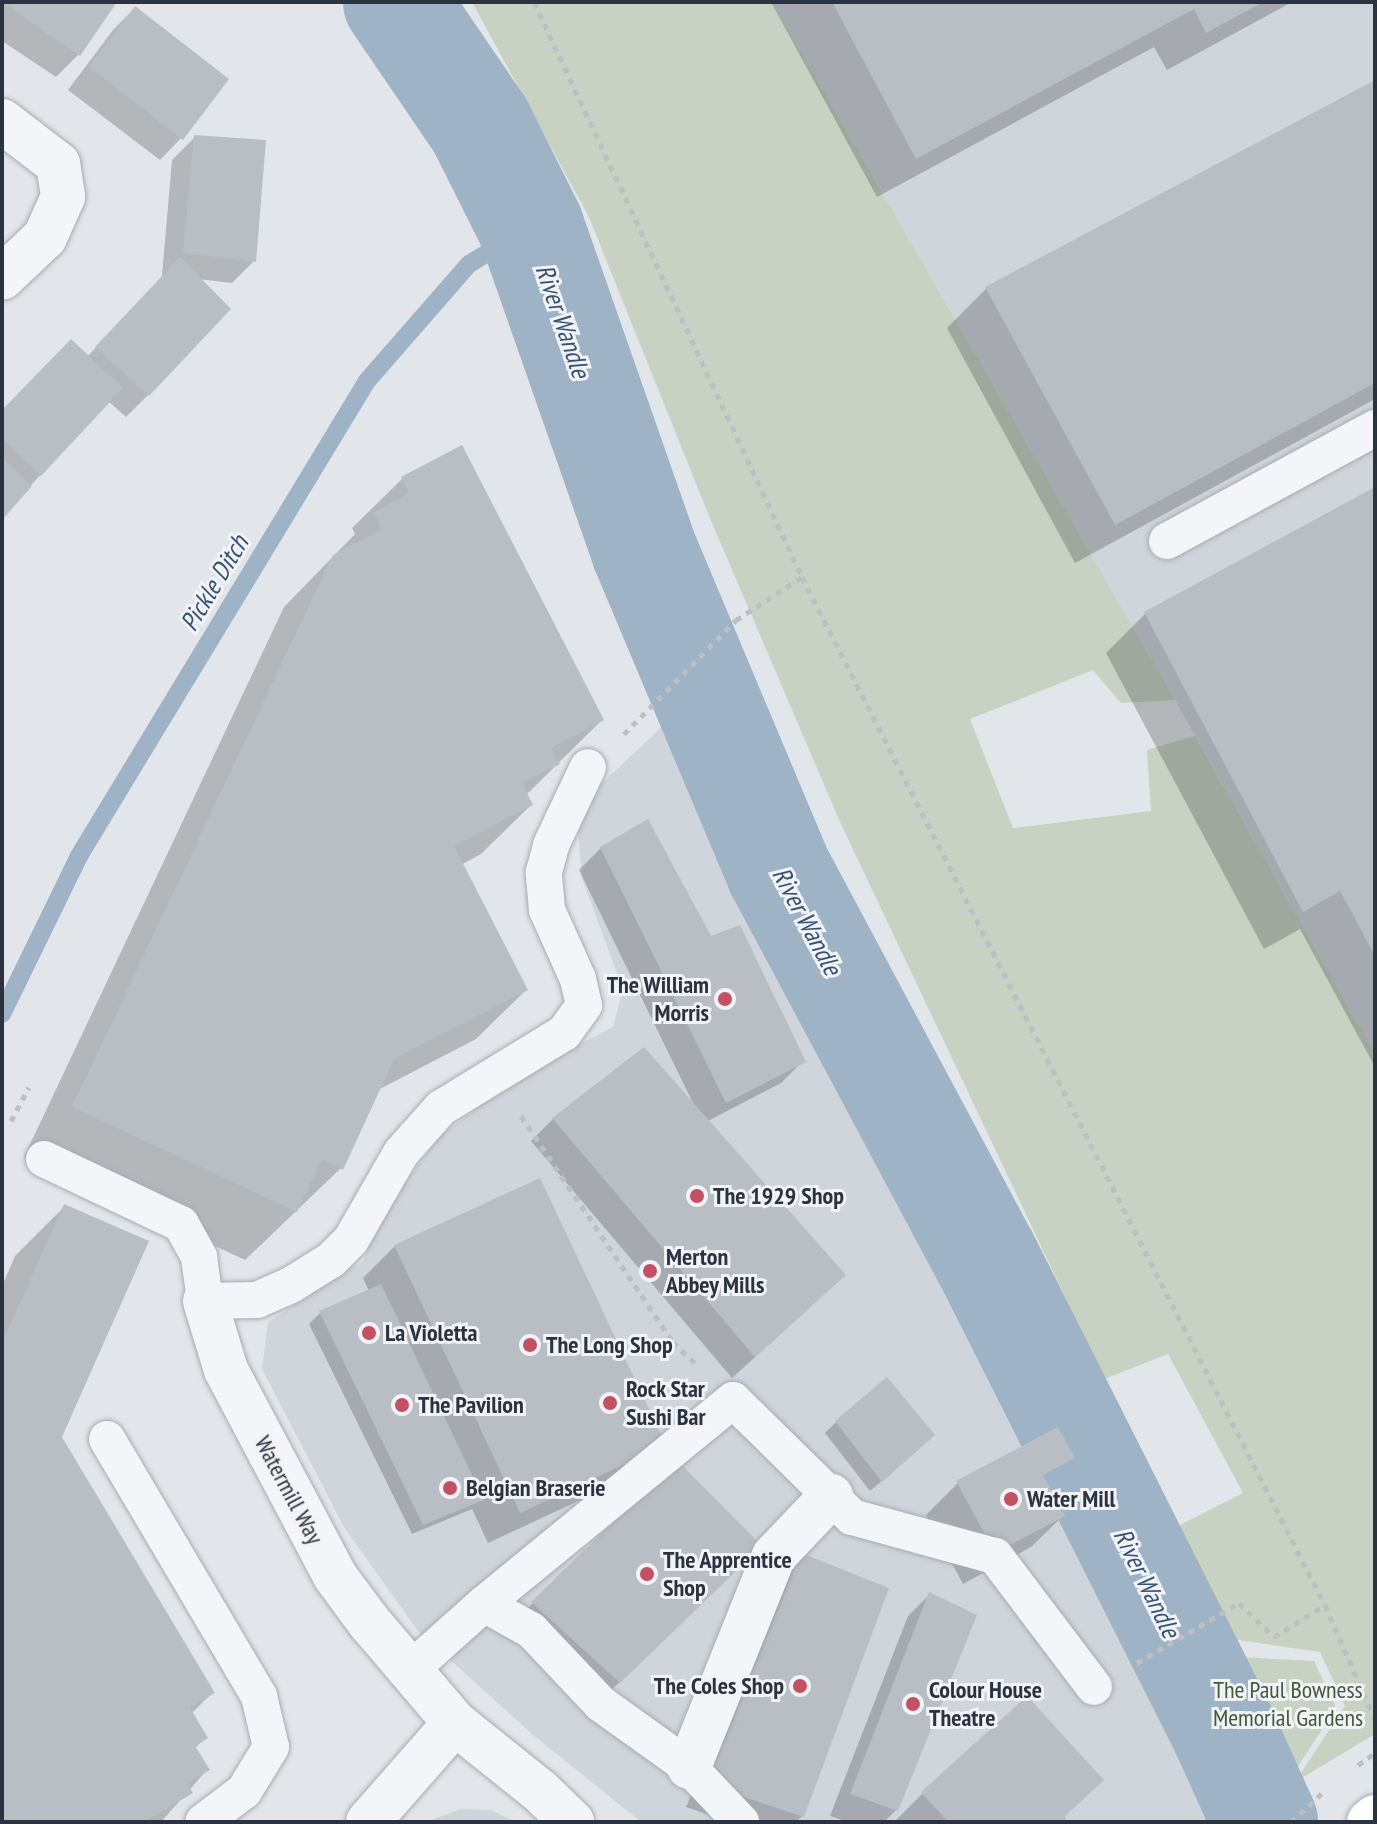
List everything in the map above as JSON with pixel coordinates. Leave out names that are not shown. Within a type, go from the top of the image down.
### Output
[{"type":"highway","points":[[1369,1822],[1375,1817]]},
{"type":"street","points":[[2,121],[58,164],[63,197],[45,237],[2,278]]},
{"type":"street","name":"Watermill Way","points":[[205,1301],[217,1349],[226,1370],[335,1576],[409,1671],[455,1723],[540,1791],[572,1822]]},
{"type":"street","points":[[689,1767],[774,1556],[831,1496]]},
{"type":"street","points":[[368,1822],[455,1723]]},
{"type":"lane","points":[[1167,541],[1375,428]]},
{"type":"lane","points":[[205,1301],[257,1300],[291,1285],[331,1260],[351,1240],[401,1153],[441,1108],[564,1033],[584,1005],[578,979],[547,910],[544,872],[551,845],[588,767]]},
{"type":"lane","name":"Watermill Way","points":[[44,1159],[181,1224],[199,1257],[205,1301]]},
{"type":"lane","points":[[409,1671],[484,1604],[733,1400],[852,1517],[995,1556],[1094,1687]]},
{"type":"lane","points":[[107,1439],[259,1696],[271,1747],[244,1791],[203,1822]]},
{"type":"lane","points":[[484,1604],[531,1630],[601,1704],[689,1767],[741,1822]]},
{"type":"path","points":[[534,2],[802,577],[1325,1605],[1375,1720]]},
{"type":"path","points":[[649,712],[736,620],[802,577]]},
{"type":"path","points":[[493,1074],[673,1342],[733,1400]]},
{"type":"path","points":[[9,1124],[29,1087]]},
{"type":"path","points":[[1142,1659],[1239,1603],[1274,1637],[1325,1605]]},
{"type":"path","points":[[1291,1822],[1324,1791]]},
{"type":"shaded area","points":[[772,2],[1375,2],[1375,1054],[1175,700]]},
{"type":"shaded area","name":"Merton Abbey Mills","points":[[664,725],[1244,1810],[1234,1822],[641,1822],[532,1734],[418,1631],[344,1527],[262,1369],[268,1322],[363,1261],[385,1210],[439,1137],[519,1075],[613,1027],[623,990],[582,878],[578,830],[600,785]]},
{"type":"shaded area","points":[[461,1809],[491,1810],[515,1822],[426,1822]]},
{"type":"green space","points":[[472,2],[772,2],[1175,700],[1121,703],[1093,670],[970,719],[1013,828],[1151,811],[1147,750],[1195,736],[1375,1054],[1375,1734],[1295,1782],[1345,1706],[1320,1652],[1225,1638],[1170,1530],[1243,1493],[1168,1354],[1104,1379],[841,824],[709,516],[589,217]]},
{"type":"green space","name":"The Paul Bowness Memorial Gardens","points":[[1221,1656],[1314,1661],[1336,1708],[1282,1791]]},
{"type":"building","points":[[2,2],[117,2],[80,56]]},
{"type":"building","points":[[832,2],[1263,2],[1206,33],[1194,9],[916,159]]},
{"type":"building","points":[[135,6],[229,79],[183,140],[89,67]]},
{"type":"building","points":[[1375,80],[1375,383],[1115,525],[985,287]]},
{"type":"building","points":[[194,135],[266,140],[256,262],[183,253]]},
{"type":"building","points":[[180,257],[231,309],[149,396],[95,347]]},
{"type":"building","points":[[71,339],[123,388],[41,476],[2,438],[2,410]]},
{"type":"building","points":[[462,445],[604,720],[551,748],[560,764],[522,783],[533,805],[454,846],[528,990],[394,1059],[343,1170],[322,1159],[297,1212],[72,1107],[333,555],[382,529],[374,513],[409,493],[401,477]]},
{"type":"building","points":[[2,458],[32,486],[2,520]]},
{"type":"building","points":[[1375,487],[1375,956],[1340,891],[1303,912],[1144,612]]},
{"type":"building","name":"The William Morris","points":[[648,819],[711,936],[740,925],[806,1062],[726,1103],[600,847]]},
{"type":"building","name":"The 1929 Shop","points":[[644,1047],[846,1275],[755,1357],[552,1118]]},
{"type":"building","name":"The Long Shop","points":[[540,1178],[666,1445],[520,1513],[394,1245]]},
{"type":"building","points":[[64,1204],[149,1241],[62,1437],[215,1693],[190,1708],[208,1738],[195,1746],[210,1770],[187,1783],[193,1793],[144,1822],[2,1822],[2,1343]]},
{"type":"building","name":"The Pavilion","points":[[381,1284],[484,1500],[423,1525],[319,1311]]},
{"type":"building","points":[[887,1377],[935,1435],[882,1482],[835,1421]]},
{"type":"building","name":"Water Mill","points":[[1058,1427],[1075,1458],[1043,1475],[1065,1516],[995,1553],[956,1481]]},
{"type":"building","name":"The Apprentice Shop","points":[[677,1460],[762,1546],[620,1683],[531,1602]]},
{"type":"building","name":"The Coles Shop","points":[[801,1553],[889,1588],[804,1817],[707,1785]]},
{"type":"building","name":"Colour House Theatre","points":[[929,1592],[977,1615],[898,1811],[850,1794]]},
{"type":"building","points":[[1027,1696],[1104,1780],[1064,1817],[1069,1822],[948,1822],[921,1792]]},
{"type":"waterway","name":"River Wandle","points":[[396,2],[480,125],[531,227],[644,550],[779,871],[986,1258],[1224,1731],[1265,1822]]},
{"type":"waterway","name":"Pickle Ditch","points":[[2,1014],[79,856],[367,381],[469,264],[531,227]]},
{"type":"place","name":"The William Morris","points":[[725,999]]},
{"type":"place","name":"The 1929 Shop","points":[[697,1196]]},
{"type":"place","name":"Merton Abbey Mills","points":[[650,1271]]},
{"type":"place","name":"La Violetta","points":[[369,1333]]},
{"type":"place","name":"The Long Shop","points":[[530,1345]]},
{"type":"place","name":"Rock Star Sushi Bar","points":[[610,1403]]},
{"type":"place","name":"The Pavilion","points":[[402,1405]]},
{"type":"place","name":"Belgian Braserie","points":[[450,1488]]},
{"type":"place","name":"Water Mill","points":[[1011,1499]]},
{"type":"place","name":"The Apprentice Shop","points":[[647,1574]]},
{"type":"place","name":"The Coles Shop","points":[[800,1686]]},
{"type":"place","name":"Colour House Theatre","points":[[913,1704]]}]
